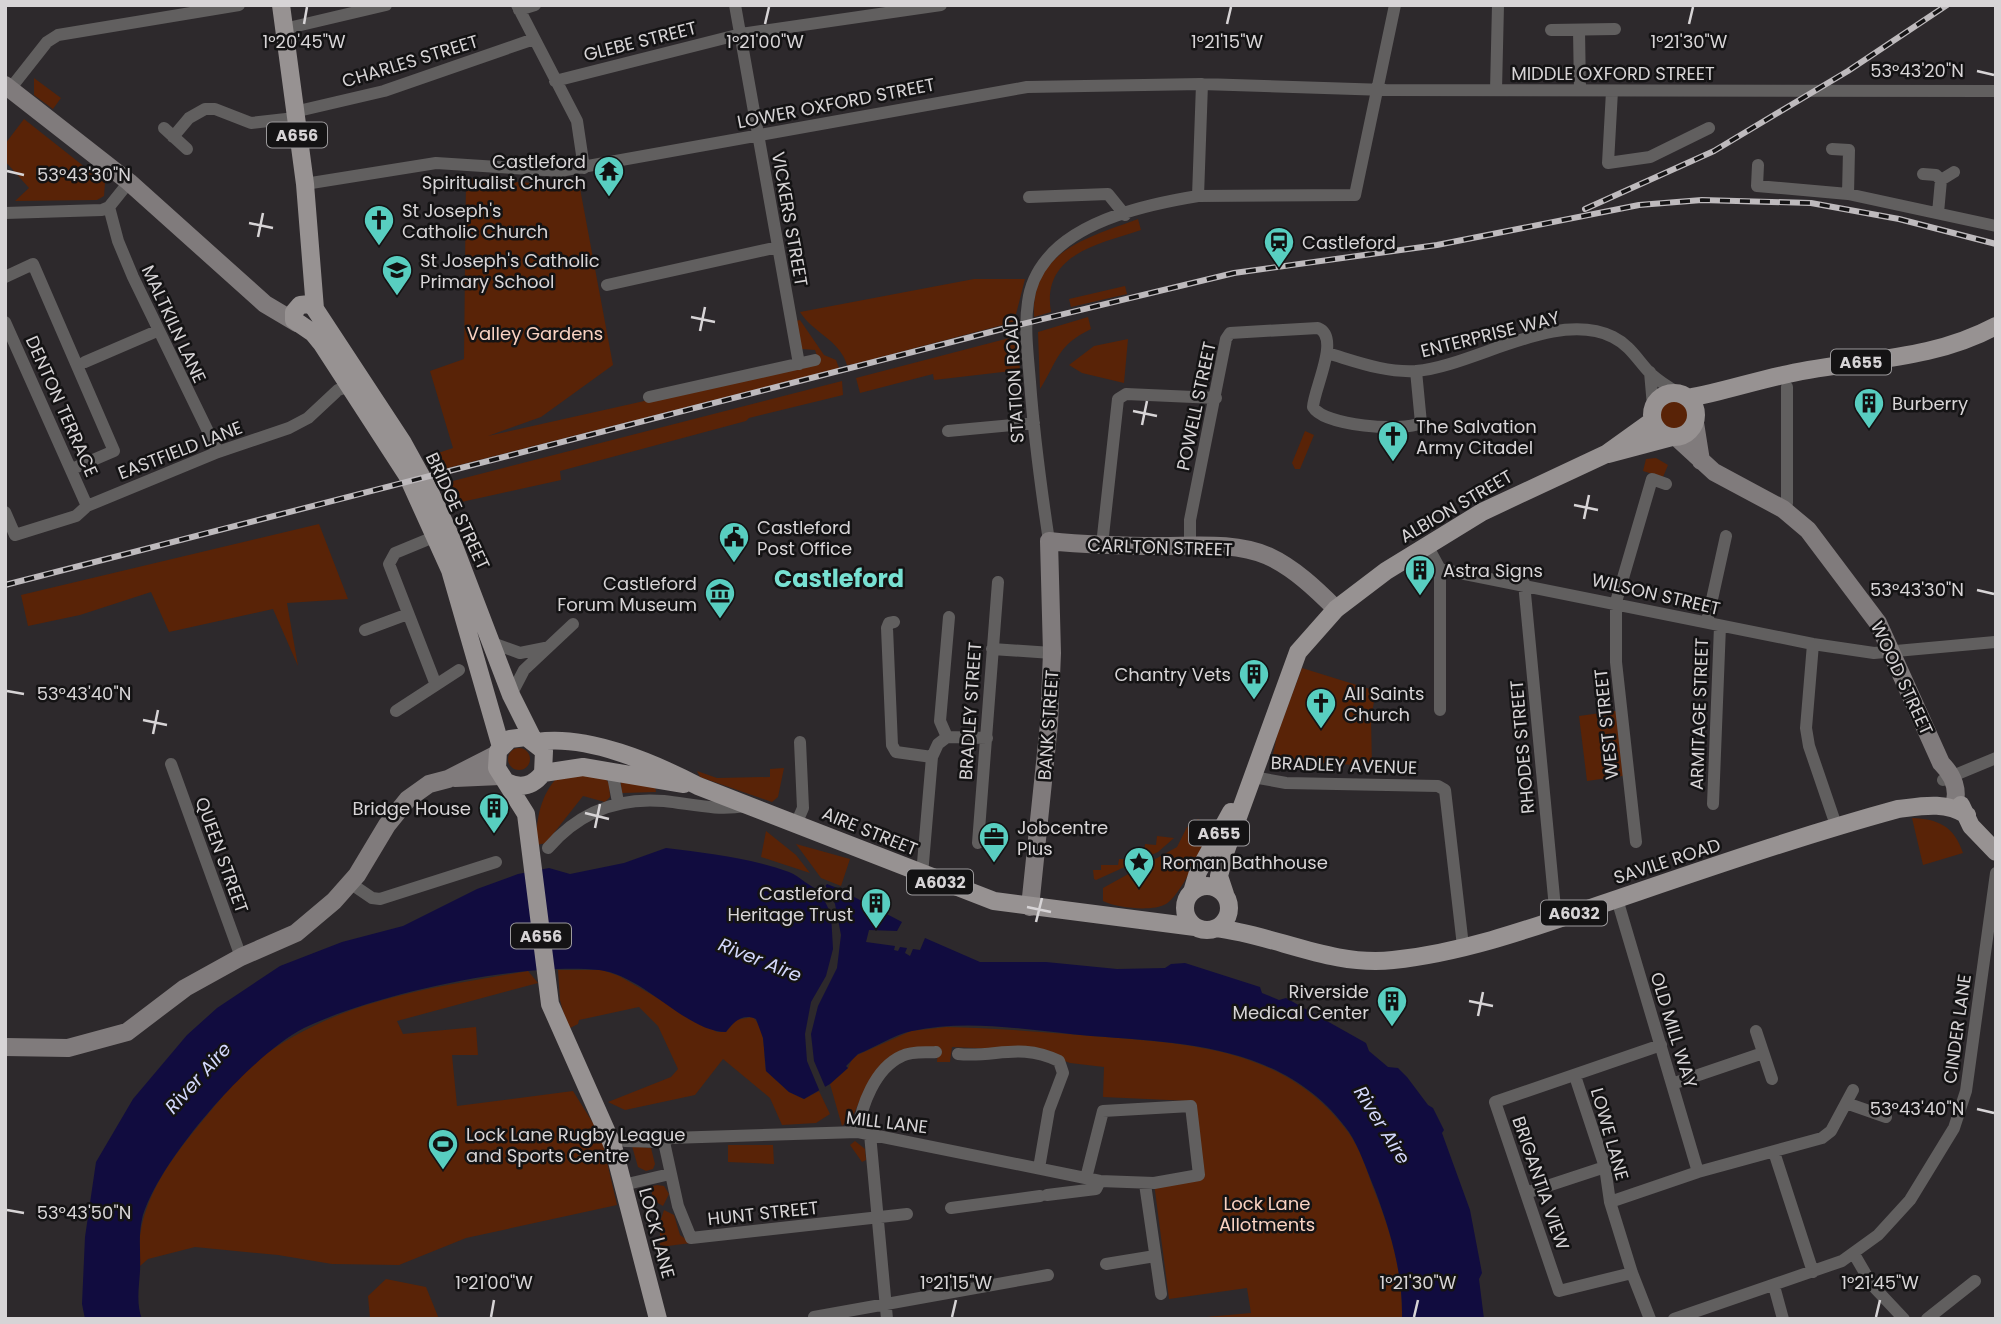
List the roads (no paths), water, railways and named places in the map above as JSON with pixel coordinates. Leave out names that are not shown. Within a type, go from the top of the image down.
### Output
[{"type":"main road","name":"A656","points":[[281,5],[305,184],[310,265],[305,314]]},
{"type":"main road","name":"BRIDGE STREET","points":[[305,314],[403,443],[442,516],[511,695],[535,741]]},
{"type":"main road","name":"A655","points":[[1683,395],[1724,392],[1786,374],[1931,352],[1969,341],[1996,326]]},
{"type":"main road","name":"BRIDGE STREET","points":[[356,379],[407,475],[450,570],[499,751]]},
{"type":"main road","name":"A655","points":[[1695,421],[1724,392]]},
{"type":"main road","points":[[1666,394],[1683,395],[1696,410],[1695,421],[1687,433],[1674,437],[1662,434],[1653,413],[1666,394]]},
{"type":"main road","name":"ALBION STREET","points":[[1336,608],[1427,545],[1515,494],[1606,454],[1653,413]]},
{"type":"main road","name":"ALBION STREET","points":[[1606,454],[1620,453],[1674,437]]},
{"type":"main road","name":"A655","points":[[1227,900],[1219,876],[1298,652],[1336,608]]},
{"type":"main road","points":[[499,751],[518,737],[535,741]]},
{"type":"main road","name":"A656","points":[[526,814],[546,758],[535,741]]},
{"type":"main road","name":"AIRE STREET","points":[[535,741],[582,743],[749,805],[922,875],[994,901],[1030,907]]},
{"type":"main road","name":"A656","points":[[499,751],[497,768],[526,814]]},
{"type":"main road","name":"AIRE STREET","points":[[541,777],[575,766],[670,777]]},
{"type":"main road","name":"A655","points":[[1188,898],[1198,872],[1253,776]]},
{"type":"main road","points":[[503,779],[523,786],[541,777]]},
{"type":"main road","name":"SAVILE ROAD","points":[[1216,928],[1243,931],[1312,951],[1368,960],[1393,960],[1464,946],[1898,809],[1937,793],[1951,793]]},
{"type":"main road","points":[[1951,793],[1977,834],[1996,852]]},
{"type":"main road","name":"LOCK LANE","points":[[526,814],[550,1004],[613,1146],[658,1319]]},
{"type":"main road","points":[[1162,924],[1188,898],[1205,886],[1227,900],[1243,931]]},
{"type":"main road","points":[[1188,898],[1187,918],[1195,927]]},
{"type":"main road","points":[[1216,928],[1226,919],[1227,900]]},
{"type":"main road","name":"A6032","points":[[1030,907],[1209,930],[1216,928]]},
{"type":"street","points":[[239,5],[58,35],[47,41],[8,87],[129,182],[265,304],[305,314]]},
{"type":"street","points":[[285,29],[386,5]]},
{"type":"street","points":[[535,5],[518,7],[577,121],[584,168]]},
{"type":"street","name":"VICKERS STREET","points":[[734,5],[799,364]]},
{"type":"street","name":"GLEBE STREET","points":[[555,81],[741,34],[941,5]]},
{"type":"street","points":[[1377,90],[1395,5]]},
{"type":"street","points":[[1496,90],[1498,5]]},
{"type":"street","points":[[1551,30],[1615,29]]},
{"type":"street","points":[[1579,30],[1580,90]]},
{"type":"street","name":"CHARLES STREET","points":[[187,149],[169,132],[205,109],[215,109],[251,123],[295,115],[384,91],[534,39]]},
{"type":"street","points":[[1198,195],[1202,84]]},
{"type":"street","name":"LOWER OXFORD STREET","points":[[305,184],[436,163],[560,171],[584,168],[1027,87],[1202,84],[1377,90]]},
{"type":"street","name":"MIDDLE OXFORD STREET","points":[[1377,90],[1996,90]]},
{"type":"street","name":"STATION ROAD","points":[[1049,541],[1034,423],[1026,315],[1034,278],[1047,259],[1066,241],[1125,215],[1198,195],[1355,195],[1377,90]]},
{"type":"street","points":[[1612,91],[1608,163],[1650,157],[1709,128]]},
{"type":"street","points":[[1832,149],[1852,147],[1848,194]]},
{"type":"street","points":[[1758,164],[1751,186],[1848,194],[1996,226]]},
{"type":"street","points":[[1941,180],[1954,172]]},
{"type":"street","points":[[1923,174],[1936,175],[1941,180]]},
{"type":"street","points":[[1938,213],[1941,180]]},
{"type":"street","points":[[5,214],[109,207],[129,182]]},
{"type":"street","points":[[1029,197],[1108,194],[1125,215]]},
{"type":"street","name":"MALTKILN LANE","points":[[109,207],[118,241],[156,331],[218,452]]},
{"type":"street","points":[[607,285],[778,247]]},
{"type":"street","points":[[5,277],[33,264],[114,451],[72,469]]},
{"type":"street","name":"DENTON TERRACE","points":[[5,322],[87,506]]},
{"type":"street","name":"POWELL STREET","points":[[1189,546],[1190,520],[1226,339],[1230,333],[1318,328],[1328,337],[1327,353]]},
{"type":"street","points":[[85,362],[156,331]]},
{"type":"street","name":"ENTERPRISE WAY","points":[[1327,353],[1375,367],[1416,371],[1447,365],[1542,335],[1576,331],[1612,337],[1633,352],[1650,372],[1683,395]]},
{"type":"street","points":[[1327,353],[1313,407],[1316,412],[1328,418],[1381,426],[1420,423],[1416,371]]},
{"type":"street","points":[[649,397],[814,360]]},
{"type":"street","points":[[1650,372],[1653,413]]},
{"type":"street","name":"EASTFIELD LANE","points":[[5,512],[15,535],[76,516],[87,506],[308,418],[325,401],[356,379]]},
{"type":"street","points":[[1783,509],[1787,503],[1787,387]]},
{"type":"street","points":[[1102,545],[1115,405],[1118,399],[1126,394],[1216,398]]},
{"type":"street","points":[[1695,421],[1701,461]]},
{"type":"street","points":[[948,431],[1034,423]]},
{"type":"street","name":"WOOD STREET","points":[[1674,437],[1714,472],[1783,509],[1808,530],[1860,595],[1878,623],[1951,793]]},
{"type":"street","name":"WEST STREET","points":[[1636,842],[1616,662],[1616,602],[1652,479],[1666,484]]},
{"type":"street","points":[[435,536],[442,528],[442,516]]},
{"type":"street","points":[[436,685],[389,564],[396,553],[435,536],[444,533],[453,542]]},
{"type":"street","name":"ARMITAGE STREET","points":[[1713,804],[1713,624],[1726,536]]},
{"type":"street","name":"CARLTON STREET","points":[[1049,541],[1102,545],[1221,545],[1269,557],[1311,585],[1336,608]]},
{"type":"street","name":"BANK STREET","points":[[1030,907],[1041,826],[1052,653],[1049,541]]},
{"type":"street","points":[[1427,545],[1440,569],[1440,710]]},
{"type":"street","name":"WILSON STREET","points":[[1440,569],[1524,583],[1713,624],[1874,653],[1995,642]]},
{"type":"street","name":"BRADLEY STREET","points":[[975,834],[987,738],[998,582]]},
{"type":"street","name":"RHODES STREET","points":[[1524,583],[1555,908]]},
{"type":"street","points":[[365,630],[408,614]]},
{"type":"street","points":[[947,737],[940,720],[949,617]]},
{"type":"street","points":[[894,622],[889,623],[887,628],[892,745],[896,752],[932,757]]},
{"type":"street","points":[[511,695],[524,670],[573,624]]},
{"type":"street","points":[[492,643],[520,653],[553,643]]},
{"type":"street","points":[[1813,643],[1806,729],[1809,747],[1837,828]]},
{"type":"street","points":[[992,649],[1052,653]]},
{"type":"street","points":[[396,711],[459,670]]},
{"type":"street","points":[[922,875],[932,757],[938,744],[947,737],[987,738]]},
{"type":"street","points":[[796,824],[803,808],[800,742]]},
{"type":"street","points":[[5,1047],[68,1048],[127,1032],[185,988],[241,957],[296,933],[320,914],[350,883],[387,825],[408,799],[429,784],[448,779],[499,751]]},
{"type":"street","points":[[1951,793],[1996,758]]},
{"type":"street","name":"QUEEN STREET","points":[[171,764],[241,957]]},
{"type":"street","points":[[612,771],[618,802]]},
{"type":"street","name":"BRADLEY AVENUE","points":[[1253,776],[1286,783],[1438,786],[1445,790],[1464,946]]},
{"type":"street","points":[[665,801],[670,777]]},
{"type":"street","points":[[448,779],[503,779]]},
{"type":"street","points":[[548,848],[572,824],[618,802],[665,801],[710,809],[749,805]]},
{"type":"street","points":[[350,883],[372,898],[380,899],[496,862]]},
{"type":"street","name":"CINDER LANE","points":[[1676,1318],[1813,1272],[1854,1254],[1883,1230],[1910,1200],[1958,1119],[1972,1065],[1996,873]]},
{"type":"street","name":"OLD MILL WAY","points":[[1617,899],[1698,1172]]},
{"type":"street","points":[[1756,1031],[1772,1079]]},
{"type":"street","name":"BRIGANTIA VIEW","points":[[1632,1273],[1559,1291],[1495,1102],[1661,1045]]},
{"type":"street","points":[[958,1054],[978,1056],[1009,1050],[1044,1054],[1059,1061],[1063,1073],[1049,1110],[1039,1168]]},
{"type":"street","points":[[887,1319],[878,1218],[861,1113],[877,1081],[891,1063],[908,1054],[936,1052]]},
{"type":"street","points":[[1672,1084],[1763,1053]]},
{"type":"street","name":"LOWE LANE","points":[[1576,1076],[1605,1167],[1610,1202],[1632,1273],[1650,1319]]},
{"type":"street","points":[[1853,1090],[1846,1103],[1886,1116]]},
{"type":"street","name":"LOWE LANE","points":[[1610,1202],[1698,1172],[1822,1138],[1831,1131],[1846,1103]]},
{"type":"street","points":[[951,1208],[1096,1189],[1100,1181],[1144,1184],[1199,1175],[1191,1106],[1103,1111],[1086,1178]]},
{"type":"street","name":"MILL LANE","points":[[625,1141],[664,1142],[670,1138],[864,1133],[1100,1181]]},
{"type":"street","name":"HUNT STREET","points":[[664,1142],[670,1174],[691,1238],[907,1214]]},
{"type":"street","points":[[1774,1152],[1813,1272]]},
{"type":"street","points":[[1526,1193],[1605,1167]]},
{"type":"street","points":[[623,1185],[670,1174]]},
{"type":"street","points":[[1144,1184],[1161,1293]]},
{"type":"street","points":[[1854,1254],[1872,1285],[1904,1319]]},
{"type":"street","points":[[1106,1264],[1155,1255]]},
{"type":"street","points":[[814,1317],[1048,1275]]},
{"type":"street","points":[[1927,1319],[1975,1281]]},
{"type":"street","points":[[1774,1286],[1783,1319]]},
{"type":"water","name":"River Aire","points":[[666,848],[759,863],[793,874],[821,891],[827,884],[837,888],[902,922],[897,931],[869,930],[866,942],[895,946],[894,950],[898,951],[900,947],[907,948],[905,953],[910,956],[913,949],[920,950],[925,938],[980,962],[1046,962],[1117,969],[1165,968],[1171,964],[1185,963],[1260,987],[1262,993],[1279,1000],[1286,998],[1366,1043],[1369,1051],[1388,1067],[1398,1068],[1407,1077],[1433,1108],[1444,1130],[1442,1133],[1470,1210],[1482,1273],[1479,1279],[1484,1319],[1402,1319],[1398,1269],[1391,1238],[1375,1190],[1353,1139],[1324,1103],[1296,1082],[1266,1066],[1233,1054],[1163,1042],[1002,1027],[934,1027],[905,1033],[858,1054],[846,1066],[848,1068],[830,1084],[804,1099],[789,1092],[766,1071],[763,1038],[756,1019],[742,1018],[726,1032],[711,1030],[616,974],[599,970],[567,969],[490,976],[408,993],[334,1015],[283,1041],[259,1061],[209,1112],[186,1140],[151,1195],[140,1232],[138,1301],[142,1319],[85,1319],[82,1304],[85,1237],[96,1162],[133,1099],[187,1035],[217,1008],[280,966],[342,942],[403,926],[477,889],[518,874],[549,868],[570,874],[624,863]]},
{"type":"railway","points":[[1585,209],[1714,151],[1848,71],[1947,5]]},
{"type":"railway","points":[[5,585],[1014,326],[1234,273],[1437,245],[1639,205],[1702,200],[1811,203],[1899,219],[1996,244]]},
{"type":"place","name":"Castleford Spiritualist Church","points":[[609,198]]},
{"type":"place","name":"St Joseph's Catholic Church","points":[[379,247]]},
{"type":"place","name":"Castleford","points":[[1279,269]]},
{"type":"place","name":"St Joseph's Catholic Primary School","points":[[397,297]]},
{"type":"place","name":"Burberry","points":[[1869,430]]},
{"type":"place","name":"The Salvation Army Citadel","points":[[1393,463]]},
{"type":"place","name":"Castleford Post Office","points":[[734,564]]},
{"type":"place","name":"Astra Signs","points":[[1420,597]]},
{"type":"place","name":"Castleford Forum Museum","points":[[720,620]]},
{"type":"place","name":"Chantry Vets","points":[[1254,701]]},
{"type":"place","name":"All Saints Church","points":[[1321,730]]},
{"type":"place","name":"Bridge House","points":[[494,835]]},
{"type":"place","name":"Jobcentre Plus","points":[[994,864]]},
{"type":"place","name":"Roman Bathhouse","points":[[1139,889]]},
{"type":"place","name":"Castleford Heritage Trust","points":[[876,930]]},
{"type":"place","name":"Riverside Medical Center","points":[[1392,1028]]},
{"type":"place","name":"Lock Lane Rugby League and Sports Centre","points":[[443,1171]]},
{"type":"district","name":"Castleford","points":[[839,578]]},
{"type":"park label","name":"Valley Gardens","points":[[535,333]]},
{"type":"park label","name":"Lock Lane Allotments","points":[[1267,1213]]}]
